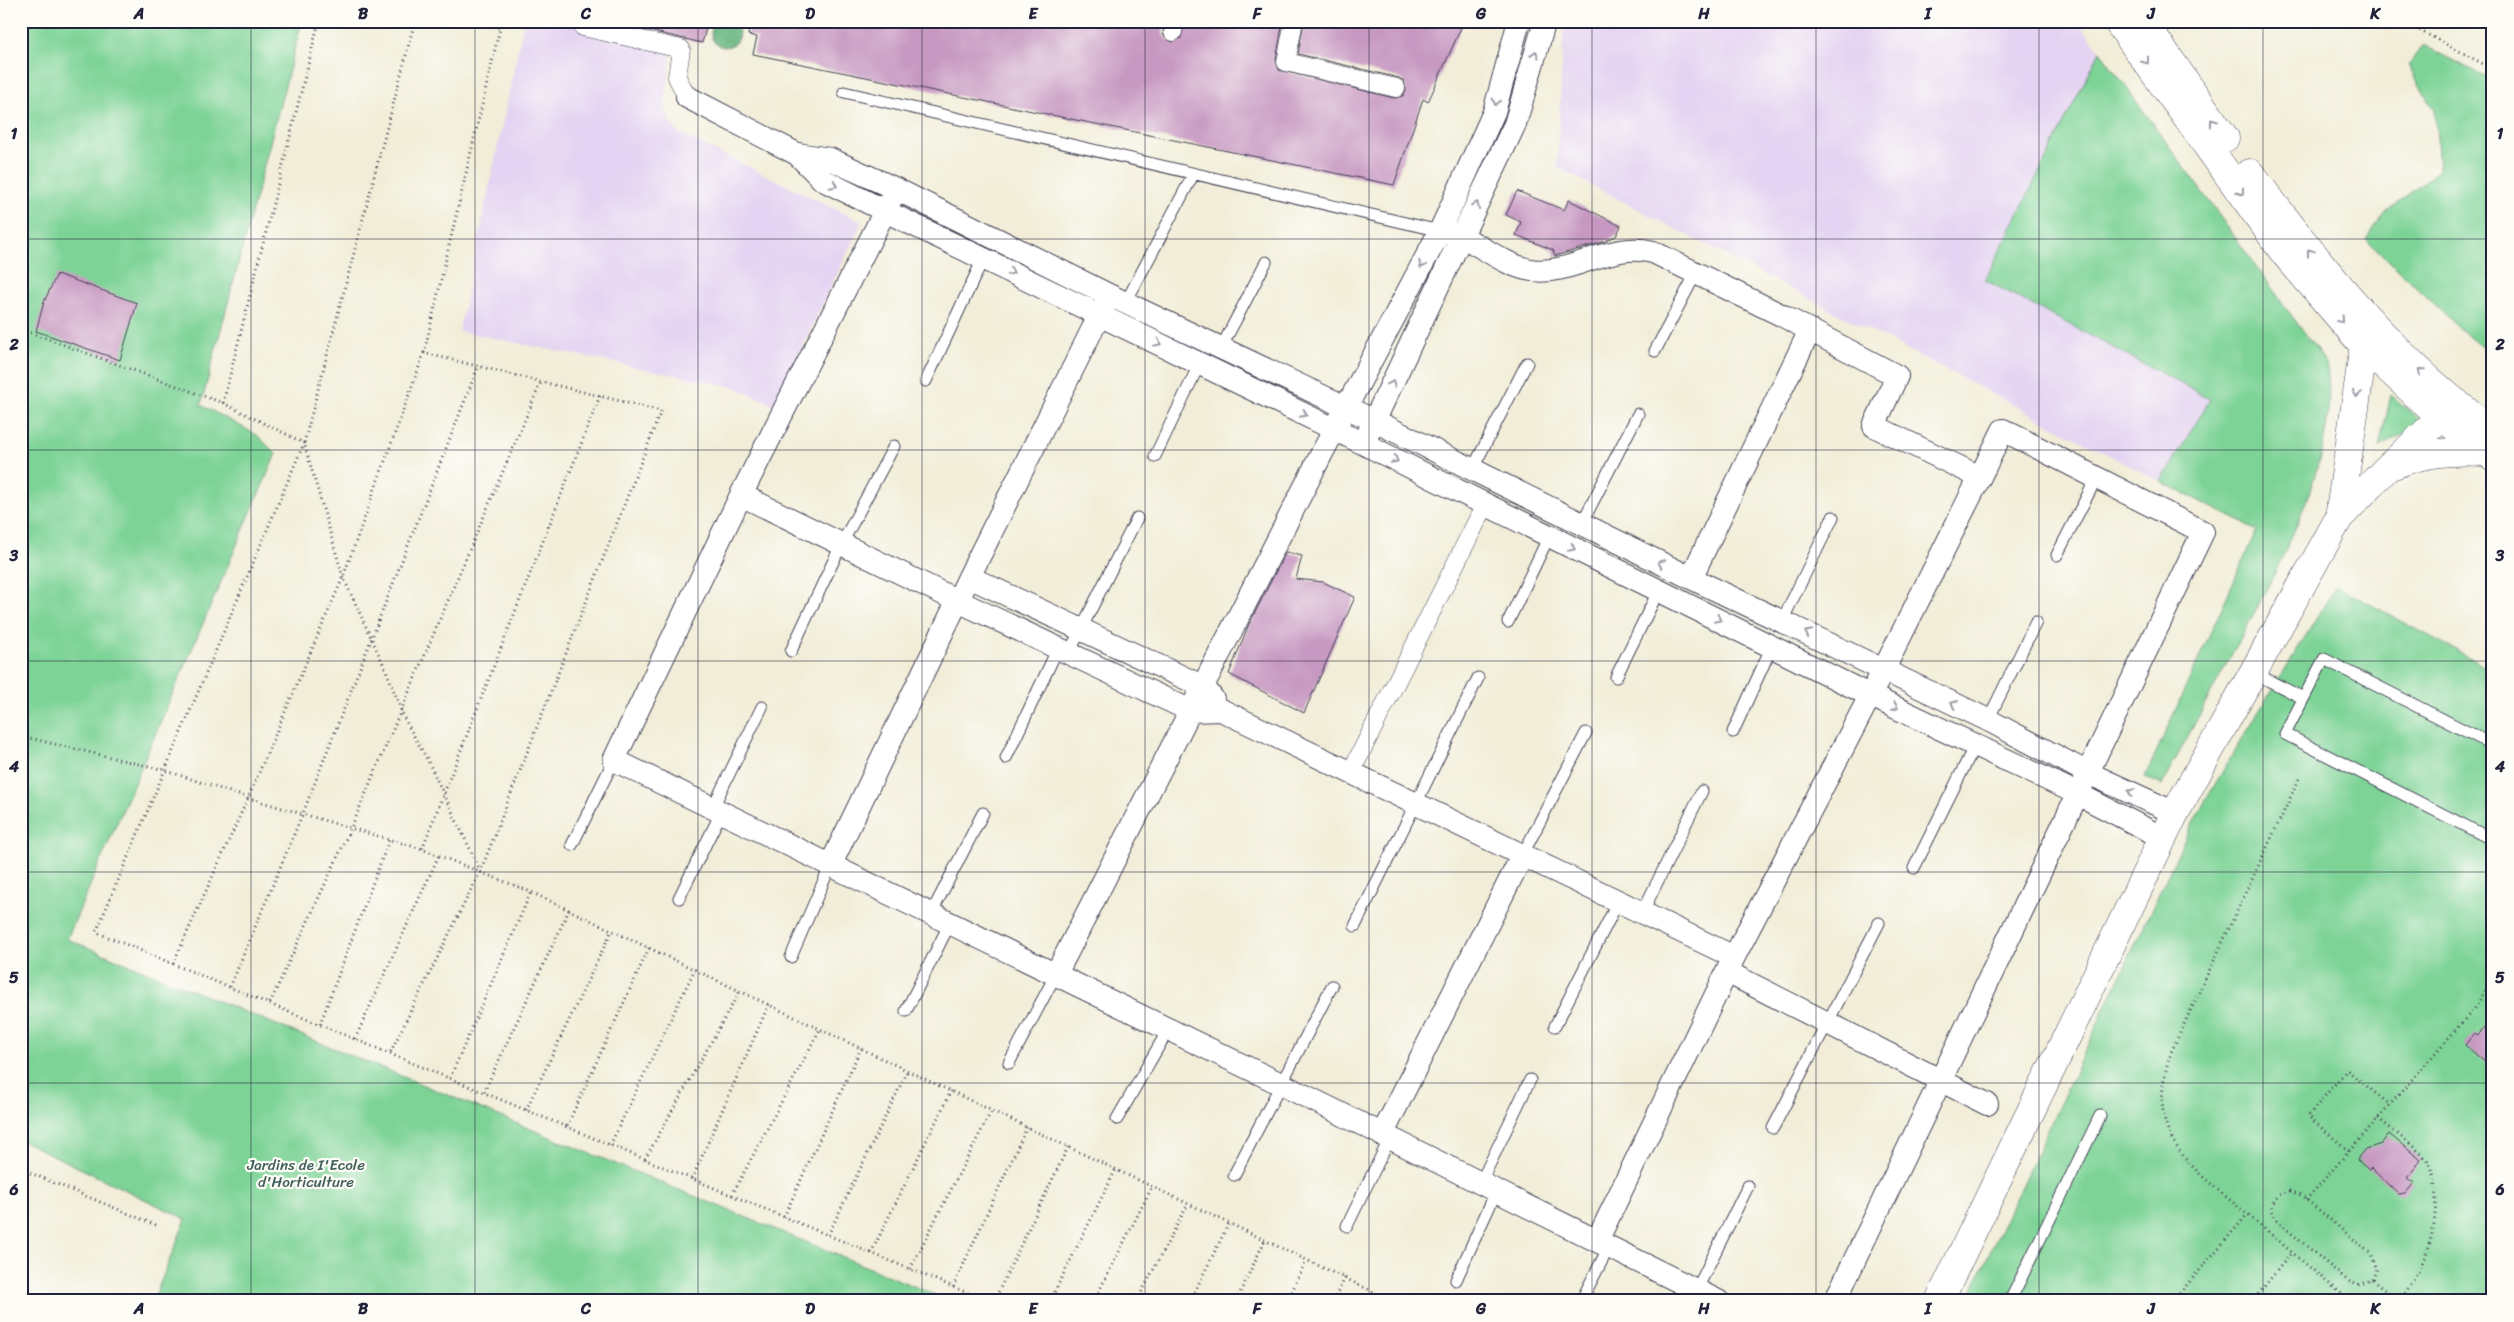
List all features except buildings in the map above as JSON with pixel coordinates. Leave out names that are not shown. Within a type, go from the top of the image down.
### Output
[{"type":"main road","points":[[2117,21],[2286,254],[2365,333],[2490,447]]},
{"type":"main road","points":[[2143,21],[2246,168],[2328,275],[2365,333],[2339,518]]},
{"type":"main road","points":[[1939,1301],[2175,813],[2339,518],[2386,469],[2450,410]]},
{"type":"main road","points":[[2386,469],[2412,458],[2490,447]]},
{"type":"street","points":[[584,21],[583,27],[681,49],[677,77],[687,97],[797,154],[823,180],[885,211],[983,259],[1112,304],[1221,348],[1375,421],[1691,578],[1988,720],[2086,772],[2175,813]]},
{"type":"street","points":[[1294,21],[1286,62],[1396,88]]},
{"type":"street","points":[[1055,976],[1322,453],[1336,430],[1440,231],[1494,112],[1519,21]]},
{"type":"street","points":[[1363,443],[1515,124],[1545,21]]},
{"type":"street","points":[[797,154],[830,159],[896,189],[1112,304],[1200,364],[1869,695],[2076,794],[2163,838]]},
{"type":"street","points":[[896,189],[741,495],[614,760],[831,864],[1055,976],[1281,1084],[1386,1138],[1718,1301]]},
{"type":"street","points":[[1440,231],[1461,237],[1511,263],[1531,270],[1569,266],[1621,249],[1636,248],[1653,252],[1898,376],[1874,426],[1980,477]]},
{"type":"street","points":[[831,864],[969,577],[1112,304]]},
{"type":"street","points":[[1691,578],[1810,330]]},
{"type":"street","points":[[1603,1244],[1730,964],[1883,671],[2003,430],[2203,532],[2086,772],[1835,1301]]},
{"type":"street","points":[[1351,772],[1485,505],[1495,481]]},
{"type":"street","points":[[741,495],[958,601],[1191,711],[1221,710],[1643,911],[1827,1022],[1987,1104]]},
{"type":"street","points":[[969,577],[1082,628],[1204,687],[1221,710]]},
{"type":"street","points":[[1386,1138],[1523,854]]},
{"type":"lane","points":[[844,92],[1193,175],[1440,231]]},
{"type":"lane","points":[[1112,304],[1193,175]]},
{"type":"lane","points":[[926,381],[983,259]]},
{"type":"lane","points":[[1221,348],[1266,262]]},
{"type":"lane","points":[[1655,351],[1696,273]]},
{"type":"lane","points":[[1472,470],[1527,363]]},
{"type":"lane","points":[[1155,456],[1200,364]]},
{"type":"lane","points":[[1582,523],[1638,414]]},
{"type":"lane","points":[[791,651],[842,545],[894,446]]},
{"type":"lane","points":[[2057,555],[2097,477]]},
{"type":"lane","points":[[1006,758],[1064,651],[1082,628],[1137,518]]},
{"type":"lane","points":[[1782,621],[1833,518]]},
{"type":"lane","points":[[1508,622],[1549,536]]},
{"type":"lane","points":[[1616,677],[1659,590]]},
{"type":"lane","points":[[1988,720],[2036,622]]},
{"type":"lane","points":[[1733,732],[1772,646]]},
{"type":"lane","points":[[2493,745],[2324,659],[2285,734],[2493,840]]},
{"type":"lane","points":[[2252,672],[2303,698]]},
{"type":"lane","points":[[1355,926],[1478,678]]},
{"type":"lane","points":[[679,898],[762,707]]},
{"type":"lane","points":[[1523,854],[1586,733]]},
{"type":"lane","points":[[1914,868],[1975,745]]},
{"type":"lane","points":[[572,845],[614,760]]},
{"type":"lane","points":[[1643,911],[1702,791]]},
{"type":"lane","points":[[906,1011],[940,918],[983,813]]},
{"type":"lane","points":[[791,957],[831,864]]},
{"type":"lane","points":[[1555,1026],[1619,900]]},
{"type":"lane","points":[[1773,1128],[1879,923]]},
{"type":"lane","points":[[1009,1063],[1055,976]]},
{"type":"lane","points":[[1234,1174],[1332,986]]},
{"type":"lane","points":[[1117,1119],[1168,1030]]},
{"type":"lane","points":[[1456,1280],[1488,1188],[1530,1080]]},
{"type":"lane","points":[[2010,1301],[2100,1116]]},
{"type":"lane","points":[[1347,1226],[1386,1138]]},
{"type":"lane","points":[[1696,1291],[1748,1186]]},
{"type":"lane","points":[[1582,1301],[1603,1244]]},
{"type":"path","points":[[223,402],[319,21]]},
{"type":"path","points":[[415,21],[304,443],[96,932],[987,1301]]},
{"type":"path","points":[[174,964],[344,577],[424,353],[500,28],[475,21]]},
{"type":"path","points":[[2402,21],[2493,70]]},
{"type":"path","points":[[21,329],[223,402],[304,443],[344,577],[372,638],[401,710],[481,870]]},
{"type":"path","points":[[390,1053],[481,870],[662,411],[424,353]]},
{"type":"path","points":[[230,987],[303,813],[478,367]]},
{"type":"path","points":[[270,1004],[351,828],[541,382]]},
{"type":"path","points":[[422,848],[600,396]]},
{"type":"path","points":[[21,736],[164,770],[248,798],[422,848],[481,870],[695,969],[1393,1301]]},
{"type":"path","points":[[2299,779],[2172,1050],[2162,1087],[2161,1104],[2164,1120],[2180,1154],[2191,1167],[2342,1294],[2354,1299],[2373,1296],[2381,1301]]},
{"type":"path","points":[[320,1024],[389,840]]},
{"type":"path","points":[[355,1039],[439,855]]},
{"type":"path","points":[[450,1078],[531,892]]},
{"type":"path","points":[[484,1092],[569,910]]},
{"type":"path","points":[[526,1110],[612,930]]},
{"type":"path","points":[[567,1127],[649,948]]},
{"type":"path","points":[[610,1145],[695,969]]},
{"type":"path","points":[[2306,1200],[2474,1008],[2493,978]]},
{"type":"path","points":[[645,1159],[740,991]]},
{"type":"path","points":[[692,1179],[769,1004]]},
{"type":"path","points":[[732,1195],[820,1029]]},
{"type":"path","points":[[784,1217],[861,1048]]},
{"type":"path","points":[[828,1235],[908,1070]]},
{"type":"path","points":[[2349,1151],[2308,1116],[2347,1070],[2390,1105]]},
{"type":"path","points":[[871,1253],[951,1091]]},
{"type":"path","points":[[910,1269],[992,1110]]},
{"type":"path","points":[[2372,1280],[2399,1301],[2417,1275],[2429,1248],[2436,1199],[2428,1162],[2378,1118]]},
{"type":"path","points":[[953,1287],[1027,1127]]},
{"type":"path","points":[[994,1301],[1068,1147]]},
{"type":"path","points":[[21,1169],[158,1226]]},
{"type":"path","points":[[1050,1301],[1116,1169]]},
{"type":"path","points":[[1094,1301],[1152,1186]]},
{"type":"path","points":[[2290,1191],[2306,1200],[2374,1258],[2377,1268],[2372,1280],[2358,1285],[2348,1281],[2274,1218],[2272,1208],[2279,1194],[2290,1191]]},
{"type":"path","points":[[1137,1301],[1188,1204]]},
{"type":"path","points":[[2174,1301],[2247,1214]]},
{"type":"path","points":[[1190,1301],[1229,1223]]},
{"type":"path","points":[[1236,1301],[1265,1240]]},
{"type":"path","points":[[2259,1301],[2255,1298],[2292,1252]]},
{"type":"path","points":[[1288,1301],[1306,1260]]},
{"type":"path","points":[[1333,1301],[1345,1278]]},
{"type":"path","points":[[1377,1301],[1380,1294]]},
{"type":"shaded area","points":[[524,21],[578,22],[672,51],[665,102],[670,121],[677,132],[862,222],[774,405],[734,387],[459,331]]},
{"type":"shaded area","points":[[1564,21],[2078,21],[2100,51],[1985,280],[2210,399],[2161,482],[1557,167]]},
{"type":"green space","points":[[725,19],[735,23],[739,33],[735,43],[725,47],[715,43],[711,33],[715,23]]},
{"type":"green space","name":"Jardins de I'Ecole d'Horticulture","points":[[21,21],[302,21],[201,405],[257,435],[276,454],[67,939],[950,1301],[153,1301],[186,1219],[21,1140]]},
{"type":"green space","points":[[2423,45],[2493,81],[2493,356],[2469,337],[2366,239],[2386,212],[2439,170],[2435,111],[2408,65]]},
{"type":"green space","points":[[2100,51],[2326,363],[2329,398],[2325,435],[2302,513],[2267,589],[2162,785],[2145,777],[2257,530],[2161,482],[2210,399],[1985,280]]},
{"type":"green space","points":[[2391,395],[2423,423],[2379,447]]},
{"type":"green space","points":[[2336,586],[2493,670],[2493,1301],[1967,1301],[2188,832],[2242,739]]}]
